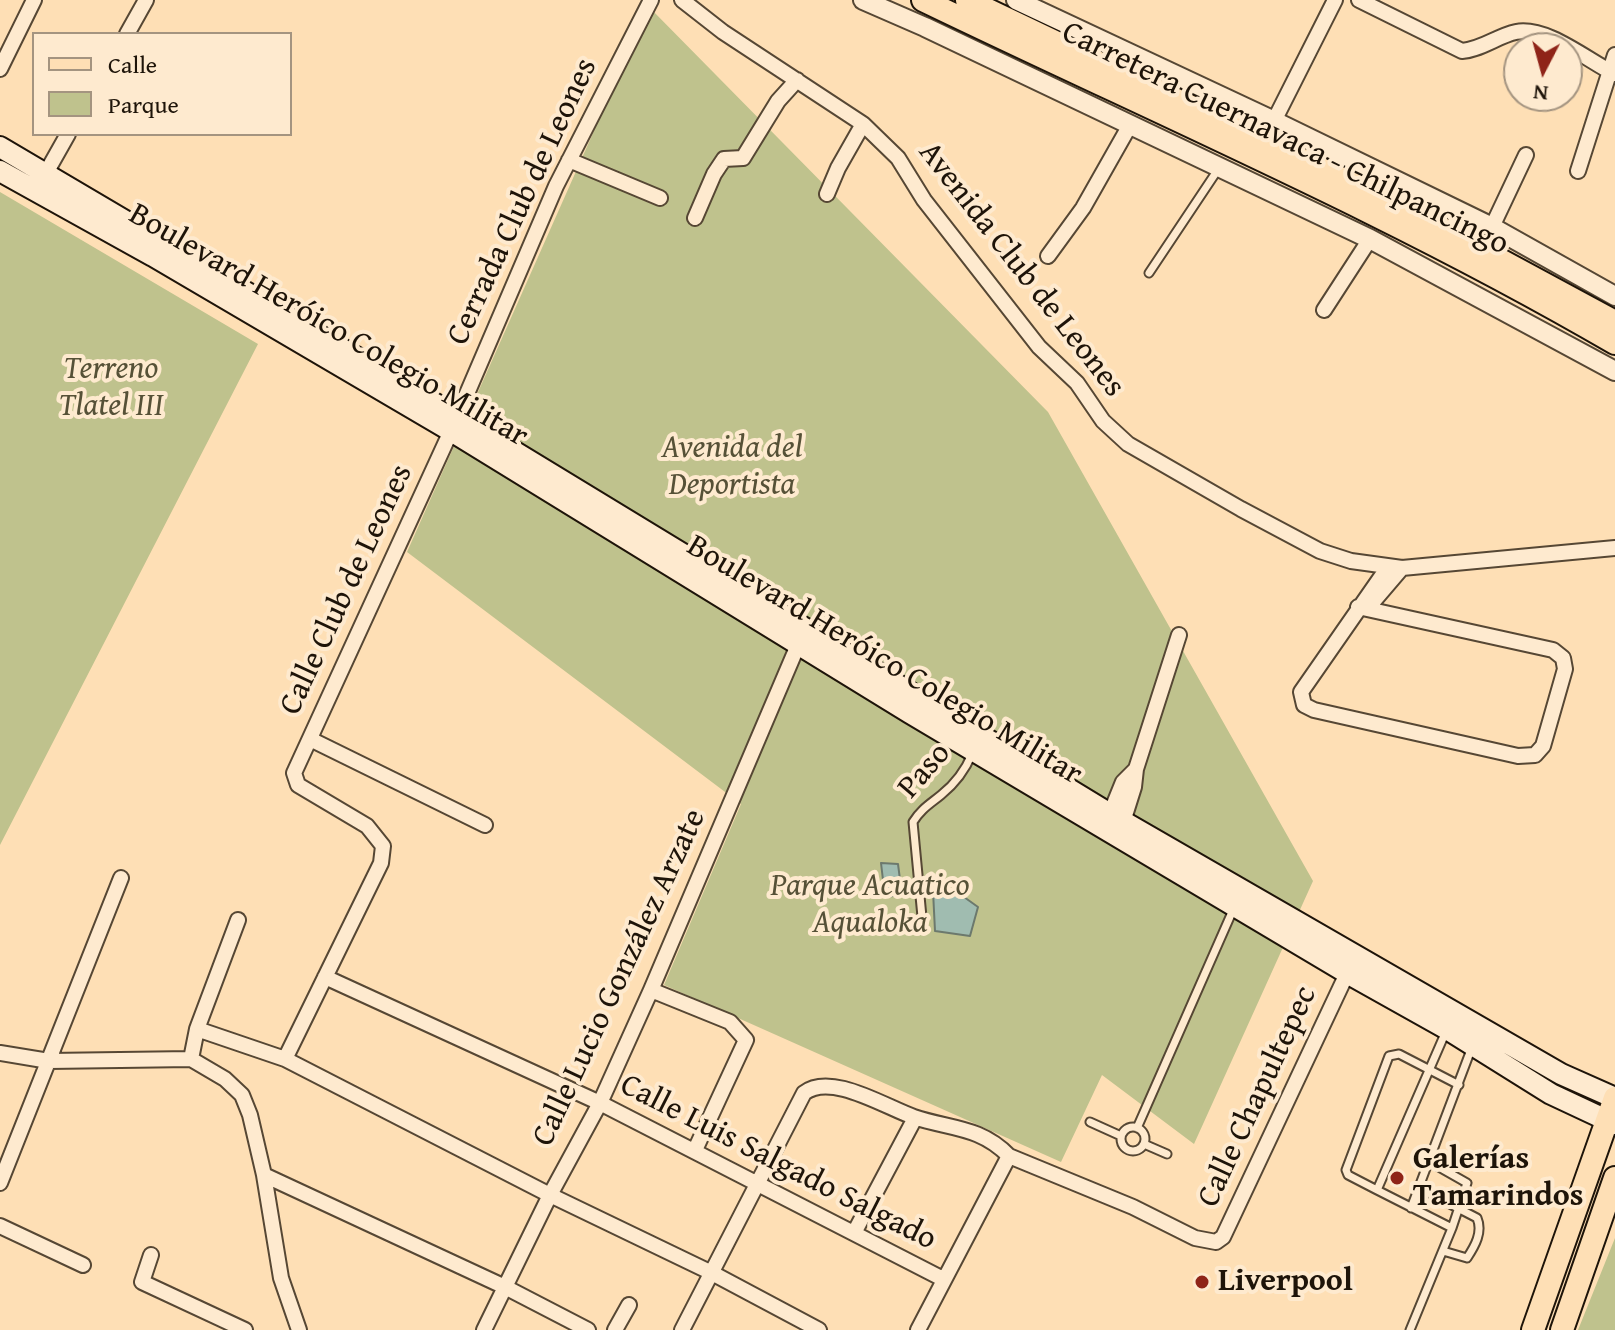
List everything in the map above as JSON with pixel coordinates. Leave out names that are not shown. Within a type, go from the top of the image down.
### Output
[{"type":"main road","name":"Carretera Cuernavaca - Chilpancingo","points":[[923,0],[1397,225],[1547,303],[1615,343]]},
{"type":"main road","name":"Carretera Cuernavaca - Chilpancingo","points":[[967,0],[1411,212],[1615,322]]},
{"type":"main road","name":"Boulevard Heróico Colegio Militar","points":[[0,147],[454,423],[1116,818],[1551,1094],[1611,1122]]},
{"type":"main road","name":"Boulevard Heróico Colegio Militar","points":[[0,171],[454,423],[798,645],[1235,907],[1561,1074],[1615,1098]]},
{"type":"main road","points":[[1533,1330],[1611,1122],[1615,1098]]},
{"type":"main road","points":[[1562,1330],[1615,1178]]},
{"type":"street","points":[[0,69],[34,0]]},
{"type":"street","points":[[128,32],[146,0]]},
{"type":"street","name":"Cerrada Club de Leones","points":[[454,423],[569,160],[651,0]]},
{"type":"street","name":"Avenida Club de Leones","points":[[682,0],[723,32],[863,124],[898,158],[924,200],[1039,347],[1077,383],[1103,421],[1128,444],[1320,551],[1351,561],[1395,567],[1615,548]]},
{"type":"street","points":[[863,0],[1370,239],[1615,371]]},
{"type":"street","points":[[1016,0],[1044,6],[1492,227],[1615,296]]},
{"type":"street","points":[[1274,121],[1335,0]]},
{"type":"street","points":[[1359,0],[1462,51],[1479,49],[1516,32],[1533,32],[1549,37],[1612,72]]},
{"type":"street","points":[[1578,171],[1615,55]]},
{"type":"street","points":[[695,218],[724,159],[743,158],[778,101],[797,80]]},
{"type":"street","points":[[827,194],[863,124]]},
{"type":"street","points":[[1048,256],[1083,208],[1130,125]]},
{"type":"street","points":[[46,173],[67,136]]},
{"type":"street","points":[[1492,227],[1526,155]]},
{"type":"street","points":[[569,160],[660,198]]},
{"type":"street","points":[[1324,310],[1370,239]]},
{"type":"street","name":"Calle Club de Leones","points":[[325,977],[381,863],[383,846],[367,826],[298,785],[294,773],[454,423]]},
{"type":"street","points":[[1362,608],[1553,650],[1563,658],[1565,669],[1543,746],[1535,755],[1518,756],[1314,710],[1304,705],[1301,692],[1362,608],[1395,567]]},
{"type":"street","points":[[1116,818],[1134,787],[1136,769],[1179,635]]},
{"type":"street","name":"Calle Lucio González Arzate","points":[[484,1330],[550,1195],[600,1103],[798,645]]},
{"type":"street","points":[[310,739],[485,825]]},
{"type":"street","points":[[0,1183],[121,878]]},
{"type":"street","points":[[191,1059],[197,1029],[238,920]]},
{"type":"street","name":"Calle Chapultepec","points":[[1009,1156],[1120,1201],[1195,1238],[1216,1242],[1223,1237],[1351,965]]},
{"type":"street","points":[[285,1059],[325,977]]},
{"type":"street","name":"Calle Luis Salgado Salgado","points":[[325,977],[600,1103],[943,1279]]},
{"type":"street","points":[[651,990],[730,1022],[746,1040],[695,1150]]},
{"type":"street","points":[[197,1029],[285,1059],[550,1195],[712,1273],[819,1330]]},
{"type":"street","points":[[0,1053],[49,1061],[191,1059],[225,1079],[242,1095],[250,1115],[264,1175],[281,1278],[299,1330]]},
{"type":"street","points":[[682,1330],[804,1093],[812,1087],[826,1086],[854,1092],[915,1118],[969,1130],[988,1138],[1009,1156],[918,1330]]},
{"type":"street","points":[[854,1233],[915,1118]]},
{"type":"street","points":[[264,1175],[505,1287],[588,1330]]},
{"type":"street","points":[[0,1226],[83,1265]]},
{"type":"street","points":[[151,1255],[142,1282],[245,1330]]},
{"type":"street","points":[[615,1330],[629,1305]]},
{"type":"lane","points":[[1149,273],[1220,167]]},
{"type":"lane","name":"Paso","points":[[922,917],[913,822],[924,807],[943,794],[964,773],[973,752]]},
{"type":"lane","points":[[1137,1128],[1235,907]]},
{"type":"lane","points":[[1377,1190],[1447,1029]]},
{"type":"lane","points":[[1411,1208],[1473,1045]]},
{"type":"lane","points":[[1452,1228],[1348,1175],[1346,1170],[1389,1056],[1399,1054],[1459,1085]]},
{"type":"lane","points":[[1090,1122],[1121,1136]]},
{"type":"lane","points":[[1128,1128],[1137,1128],[1144,1135],[1144,1144],[1131,1151],[1123,1145],[1121,1136],[1128,1128]]},
{"type":"lane","points":[[1144,1144],[1167,1154]]},
{"type":"lane","points":[[1410,1330],[1467,1186],[1466,1179],[1430,1162]]},
{"type":"lane","points":[[1419,1188],[1477,1218],[1480,1232],[1467,1258],[1443,1251]]},
{"type":"green space","name":"Avenida del Deportista","points":[[649,7],[1048,412],[1313,881],[1194,1144],[1102,1075],[1061,1162],[664,985],[741,804],[407,552]]},
{"type":"green space","name":"Terreno Tlatel III","points":[[0,192],[258,344],[0,845]]},
{"type":"green space","points":[[1615,1238],[1615,1330],[1578,1330]]},
{"type":"shaded area","points":[[881,863],[898,864],[902,895],[885,897]]},
{"type":"shaded area","points":[[933,891],[964,897],[978,907],[970,936],[935,931]]},
{"type":"place","name":"Galerías Tamarindos","points":[[1397,1178]]},
{"type":"place","name":"Liverpool","points":[[1202,1282]]},
{"type":"park label","name":"Parque Acuatico Aqualoka","points":[[870,906]]}]
